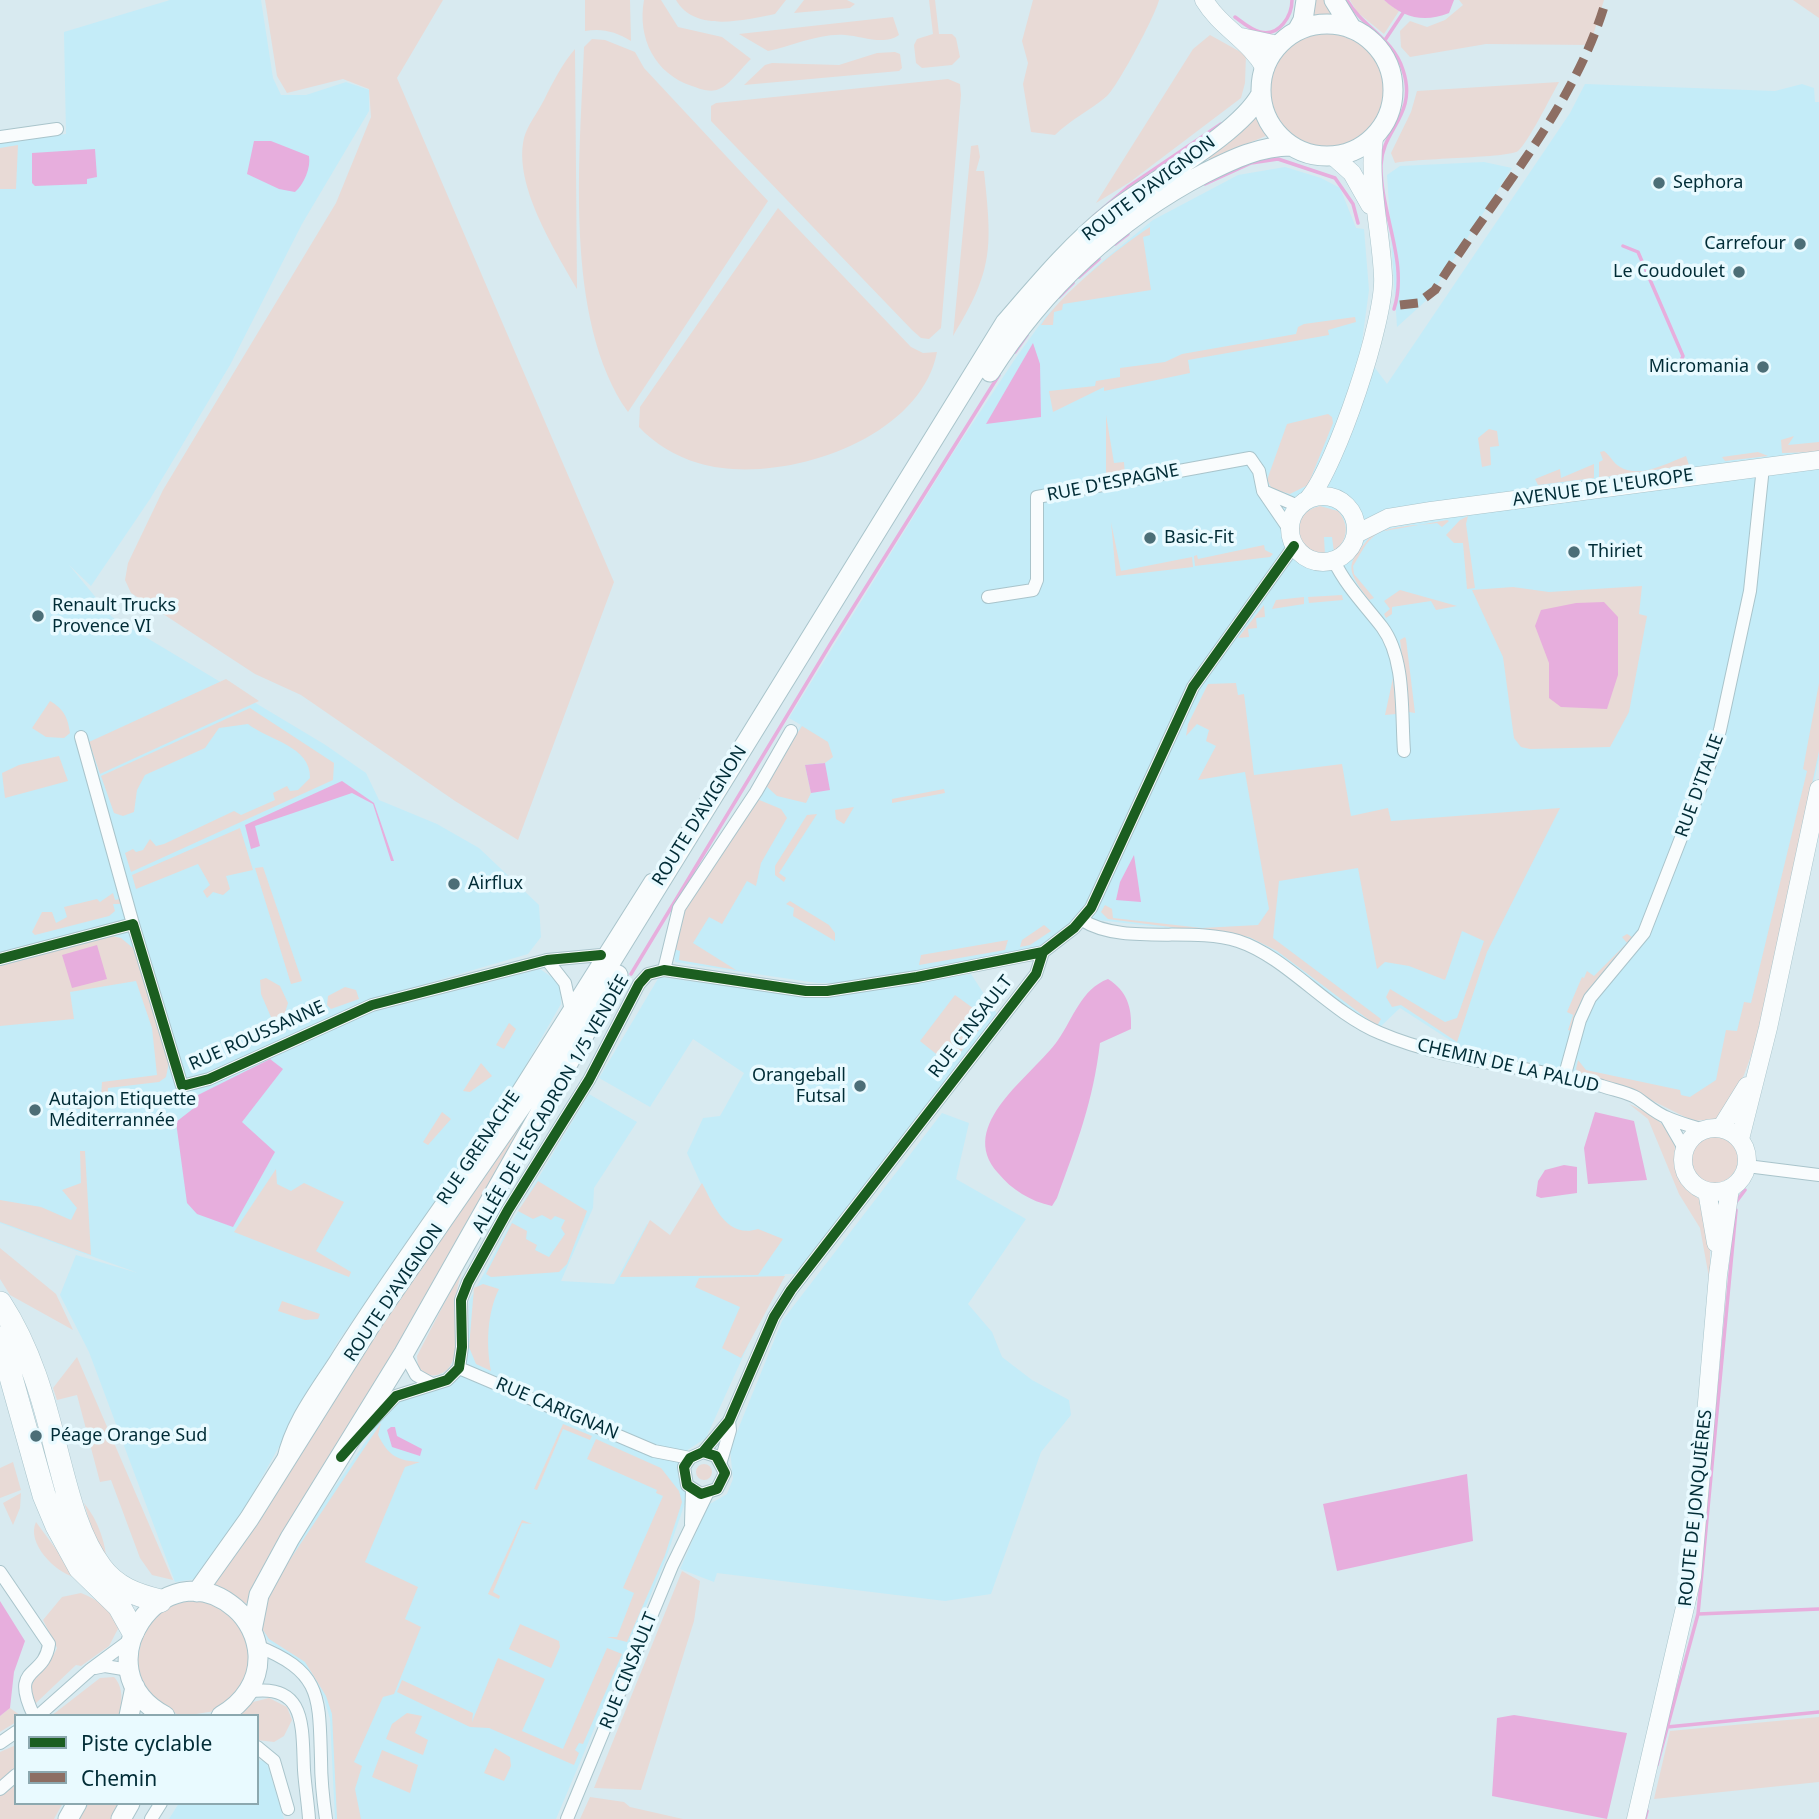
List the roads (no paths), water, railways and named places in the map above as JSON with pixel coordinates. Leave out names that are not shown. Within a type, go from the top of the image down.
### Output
[{"type":"highway","points":[[0,1303],[37,1380],[67,1489],[92,1553],[101,1569],[126,1591],[160,1601]]},
{"type":"highway","points":[[0,1338],[44,1495],[57,1527],[80,1568],[119,1606],[132,1636]]},
{"type":"main road","points":[[1203,0],[1215,18],[1240,36],[1265,68]]},
{"type":"main road","points":[[1306,0],[1303,20],[1297,31],[1278,46],[1265,68],[1261,94],[1270,124],[1291,146],[1311,155],[1333,156],[1355,150],[1374,137],[1390,110],[1392,78],[1378,48],[1352,29],[1334,0]]},
{"type":"main road","points":[[1297,31],[1324,24],[1352,29]]},
{"type":"main road","points":[[1240,36],[1278,46]]},
{"type":"main road","name":"ROUTE D'AVIGNON","points":[[197,1592],[222,1560],[375,1318],[525,1101],[1006,323],[1074,245],[1134,195],[1234,127],[1255,105],[1261,94]]},
{"type":"main road","points":[[1327,468],[1334,497],[1352,512],[1356,534],[1350,548],[1334,561],[1313,561],[1292,538],[1303,502],[1327,468],[1379,324],[1384,279],[1372,162],[1374,137]]},
{"type":"main road","name":"ROUTE D'AVIGNON","points":[[247,1692],[256,1670],[254,1639],[259,1595],[404,1353],[639,939],[952,432],[1021,327],[1048,295],[1098,246],[1157,201],[1231,160],[1266,149],[1291,146]]},
{"type":"main road","points":[[1333,156],[1361,184],[1377,223]]},
{"type":"main road","name":"AVENUE DE L'EUROPE","points":[[1352,512],[1388,518],[1819,460]]},
{"type":"main road","points":[[1303,502],[1334,497]]},
{"type":"main road","name":"AVENUE DE L'EUROPE","points":[[1356,534],[1388,518]]},
{"type":"main road","points":[[1747,1166],[1747,1156],[1740,1139],[1768,1028],[1819,789]]},
{"type":"main road","points":[[1685,1150],[1689,1142],[1712,1129],[1755,1073]]},
{"type":"main road","points":[[1712,1129],[1740,1139]]},
{"type":"main road","name":"ROUTE DE JONQUIÈRES","points":[[1685,1150],[1687,1175],[1692,1182],[1707,1191],[1714,1220],[1718,1275]]},
{"type":"main road","name":"ROUTE DE JONQUIÈRES","points":[[1636,1819],[1692,1577],[1718,1275],[1730,1188],[1738,1183],[1747,1166]]},
{"type":"main road","points":[[1707,1191],[1730,1188]]},
{"type":"main road","points":[[129,1714],[132,1636],[144,1615],[160,1601],[179,1594],[197,1592],[228,1602],[240,1613],[254,1639]]},
{"type":"main road","points":[[132,1679],[146,1702],[162,1714]]},
{"type":"main road","points":[[223,1714],[247,1692]]},
{"type":"street","points":[[0,137],[57,129]]},
{"type":"street","name":"RUE D'ESPAGNE","points":[[988,597],[1033,590],[1037,580],[1037,497],[1250,458],[1255,463],[1263,491],[1292,538]]},
{"type":"street","name":"RUE D'ITALIE","points":[[1564,1078],[1580,1020],[1590,998],[1644,933],[1711,761],[1750,591],[1763,467]]},
{"type":"street","points":[[1263,491],[1303,502]]},
{"type":"street","name":"RUE CINSAULT","points":[[690,1458],[704,1452],[729,1421],[774,1317],[791,1290],[1024,988],[1039,967],[1042,952],[1082,920],[1098,894],[1194,687],[1292,538]]},
{"type":"street","points":[[1334,561],[1342,577],[1383,629],[1396,660],[1404,751]]},
{"type":"street","points":[[791,731],[756,792],[679,908],[664,970],[766,986],[827,991],[1042,952]]},
{"type":"street","name":"RUE ROUSSANNE","points":[[80,737],[182,1086],[209,1079],[372,1005],[547,960],[601,955]]},
{"type":"street","name":"RUE GRENACHE","points":[[276,1476],[285,1441],[296,1421],[379,1292],[500,1121],[601,955],[669,855],[694,825]]},
{"type":"street","name":"CHEMIN DE LA PALUD","points":[[1082,920],[1092,928],[1112,931],[1200,935],[1238,941],[1264,954],[1318,995],[1377,1032],[1447,1055],[1564,1078],[1634,1096],[1666,1117],[1712,1129]]},
{"type":"street","points":[[0,960],[132,921]]},
{"type":"street","name":"RUE CINSAULT","points":[[1024,988],[1027,956]]},
{"type":"street","points":[[547,960],[565,983],[570,1006]]},
{"type":"street","name":"ALLÉE DE L'ESCADRON 1/5 VENDÉE","points":[[459,1368],[462,1347],[461,1300],[468,1282],[508,1210],[589,1080],[639,984],[648,974],[664,970]]},
{"type":"street","name":"CHEMIN DE LA PALUD","points":[[1666,1117],[1685,1150]]},
{"type":"street","points":[[1747,1166],[1819,1175]]},
{"type":"street","points":[[404,1353],[416,1375],[432,1384]]},
{"type":"street","points":[[341,1457],[396,1396],[447,1380],[459,1368]]},
{"type":"street","name":"RUE CARIGNAN","points":[[459,1368],[654,1451],[690,1458]]},
{"type":"street","name":"RUE CINSAULT","points":[[567,1819],[691,1524],[707,1494],[718,1489],[724,1479],[721,1461],[730,1430],[729,1421]]},
{"type":"street","name":"RUE CARIGNAN","points":[[654,1451],[683,1472]]},
{"type":"street","points":[[704,1452],[721,1461]]},
{"type":"street","points":[[683,1472],[690,1458]]},
{"type":"street","name":"RUE CINSAULT","points":[[683,1472],[687,1485],[692,1490],[691,1524]]},
{"type":"street","points":[[692,1490],[707,1494]]},
{"type":"street","points":[[0,1572],[49,1644],[48,1653],[26,1676],[24,1686],[35,1714]]},
{"type":"street","points":[[38,1714],[132,1636]]},
{"type":"street","points":[[254,1639],[290,1662],[302,1673],[315,1693],[321,1718],[320,1757],[326,1819]]},
{"type":"street","points":[[91,1669],[105,1666],[132,1679]]},
{"type":"street","points":[[247,1692],[277,1690],[287,1696],[297,1709],[302,1728],[309,1819]]},
{"type":"street","points":[[259,1748],[274,1761],[288,1809]]},
{"type":"street","points":[[0,1789],[14,1777]]},
{"type":"waterway","points":[[1235,17],[1247,26],[1267,33],[1283,24],[1290,12],[1292,0]]},
{"type":"waterway","points":[[1347,0],[1392,49],[1403,70],[1406,86],[1403,110],[1387,141],[1381,165],[1398,273],[1394,309]]},
{"type":"waterway","points":[[1385,40],[1403,13]]},
{"type":"waterway","points":[[1094,216],[1128,187],[1221,124]]},
{"type":"waterway","points":[[1205,184],[1251,163],[1278,159],[1335,178],[1353,204],[1358,223]]},
{"type":"waterway","points":[[1115,244],[1128,234]]},
{"type":"waterway","points":[[1623,246],[1638,252],[1683,356],[1676,372]]},
{"type":"waterway","points":[[1079,277],[1099,259]]},
{"type":"waterway","points":[[1059,297],[1073,283]]},
{"type":"waterway","points":[[1015,352],[1027,335]]},
{"type":"waterway","points":[[631,974],[831,643],[999,375]]},
{"type":"waterway","points":[[1736,1202],[1745,1190]]},
{"type":"waterway","points":[[1657,1765],[1698,1614],[1736,1210]]},
{"type":"waterway","points":[[1698,1614],[1819,1609]]},
{"type":"waterway","points":[[1667,1727],[1819,1712]]},
{"type":"waterway","points":[[1645,1819],[1647,1811]]},
{"type":"place","name":"Sephora","points":[[1659,183]]},
{"type":"place","name":"Carrefour","points":[[1800,244]]},
{"type":"place","name":"Le Coudoulet","points":[[1739,272]]},
{"type":"place","name":"Micromania","points":[[1763,367]]},
{"type":"place","name":"Basic-Fit","points":[[1150,538]]},
{"type":"place","name":"Thiriet","points":[[1574,552]]},
{"type":"place","name":"Renault Trucks Provence VI","points":[[38,616]]},
{"type":"place","name":"Airflux","points":[[454,884]]},
{"type":"place","name":"Orangeball Futsal","points":[[860,1086]]},
{"type":"place","name":"Autajon Etiquette Méditerrannée","points":[[35,1110]]},
{"type":"place","name":"Péage Orange Sud","points":[[36,1436]]}]
